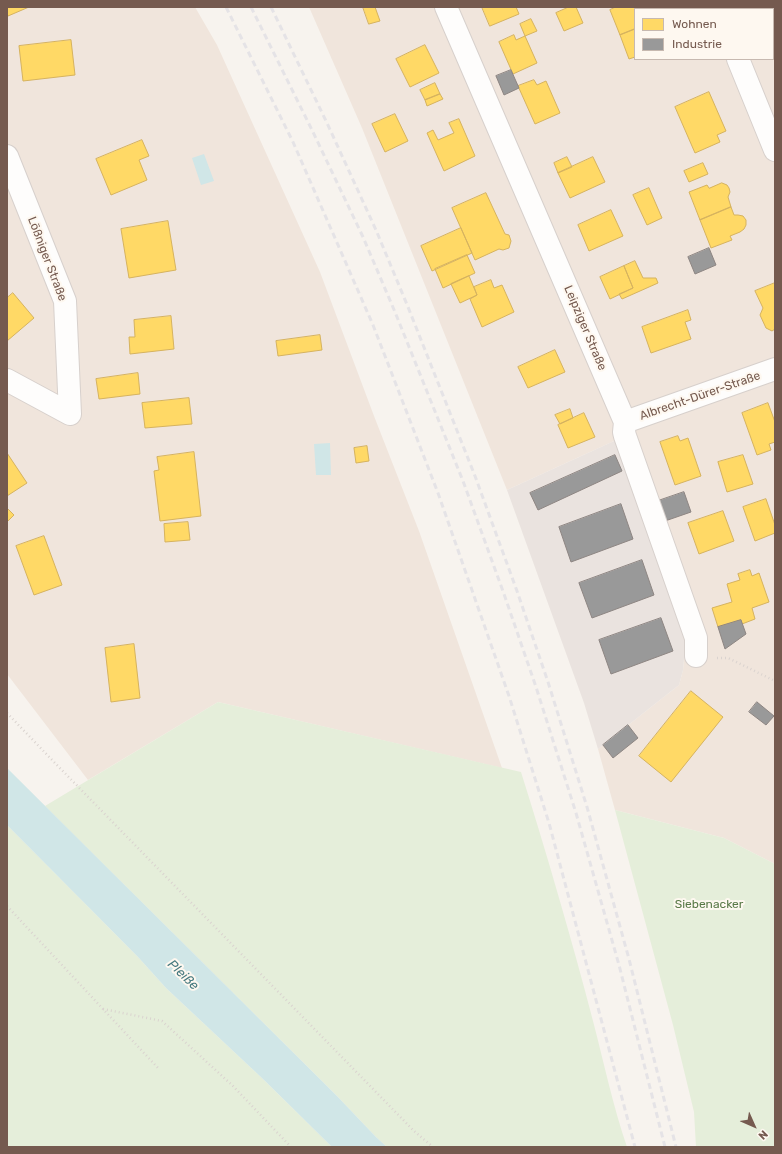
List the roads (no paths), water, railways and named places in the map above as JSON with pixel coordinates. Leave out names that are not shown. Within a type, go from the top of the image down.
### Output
[{"type":"street","name":"Leipziger Straße","points":[[446,7],[625,422],[624,432],[696,638],[696,656]]},
{"type":"street","points":[[738,60],[775,150]]},
{"type":"street","name":"Lößniger Straße","points":[[7,156],[65,301],[70,414],[7,380]]},
{"type":"street","name":"Albrecht-Dürer-Straße","points":[[625,422],[775,370]]},
{"type":"water","points":[[204,154],[214,181],[201,185],[192,158]]},
{"type":"water","points":[[330,443],[331,475],[316,475],[314,444]]},
{"type":"water","name":"Pleiße","points":[[7,768],[387,1147],[332,1147],[264,1080],[166,988],[138,957],[7,825]]},
{"type":"railway","points":[[226,7],[293,142],[373,325],[438,493],[509,696],[549,823],[635,1147]]},
{"type":"railway","points":[[251,7],[363,237],[463,481],[536,687],[576,813],[619,965],[665,1147]]},
{"type":"railway","points":[[271,7],[327,123],[376,230],[475,476],[517,591],[548,682],[587,807],[629,959],[676,1147]]},
{"type":"park label","name":"Siebenacker","points":[[709,905]]}]
